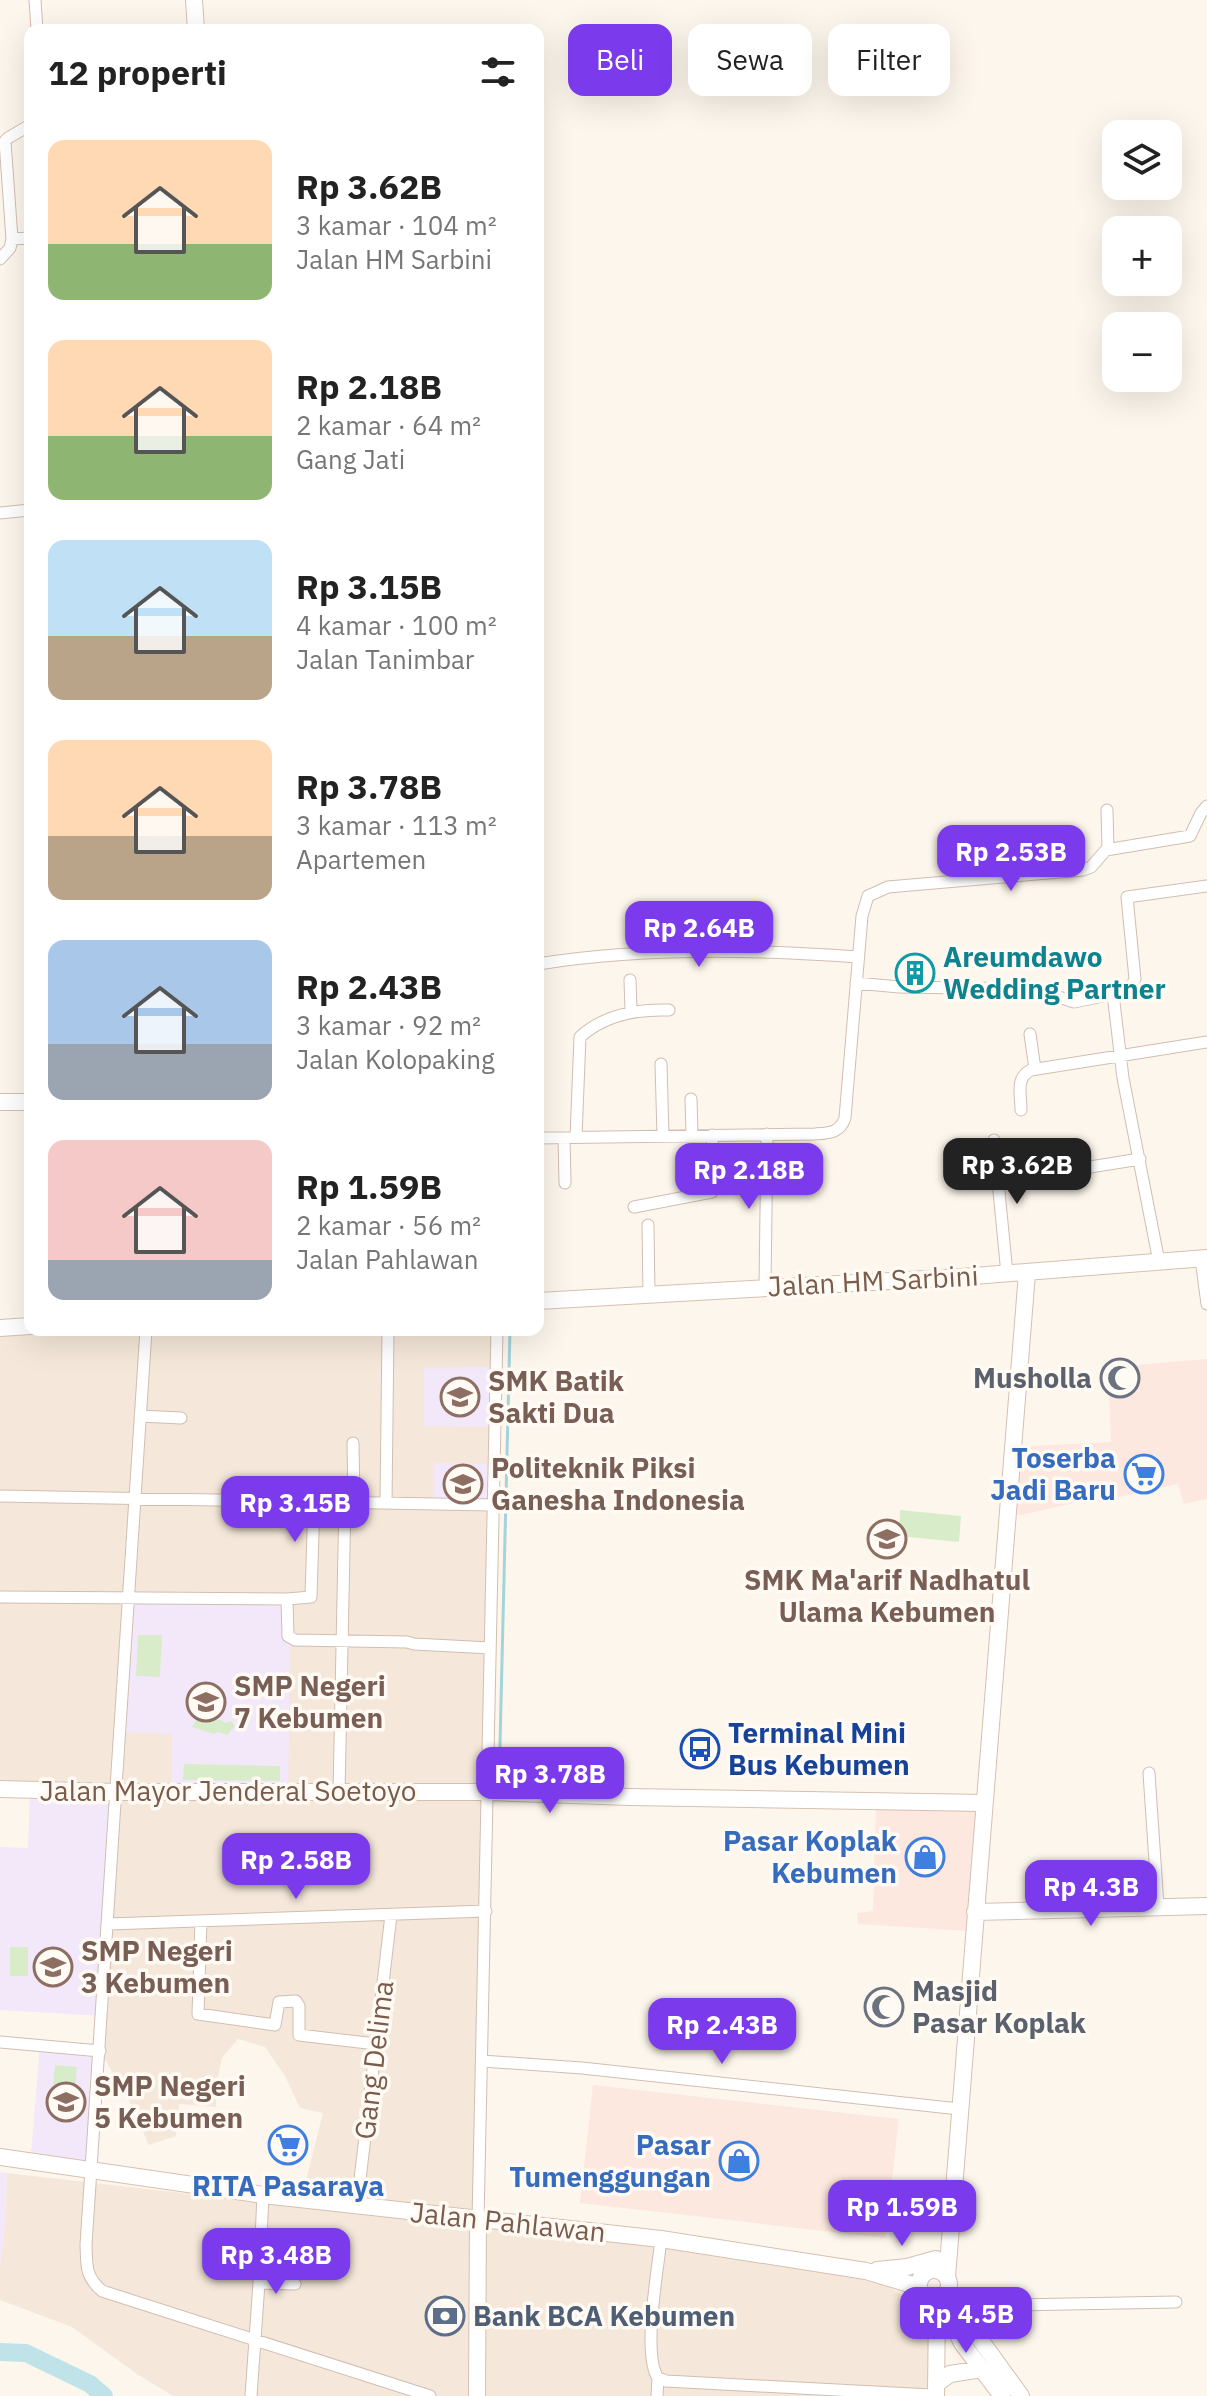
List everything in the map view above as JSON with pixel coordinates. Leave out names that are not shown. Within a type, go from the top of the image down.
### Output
[{"type":"main road","points":[[194,0],[196,24]]},
{"type":"main road","points":[[0,1102],[24,1102]]},
{"type":"main road","name":"Jalan HM Sarbini","points":[[544,1301],[1027,1273],[1204,1258]]},
{"type":"main road","points":[[934,2393],[941,2293],[949,2247],[1027,1273]]},
{"type":"main road","points":[[0,1328],[24,1326]]},
{"type":"main road","name":"Jalan Mayor Jenderal Soetoyo","points":[[0,1789],[487,1792],[984,1803]]},
{"type":"main road","points":[[975,1912],[1207,1906]]},
{"type":"main road","name":"Jalan Pahlawan","points":[[0,2157],[263,2195],[661,2239],[866,2271],[919,2287]]},
{"type":"main road","points":[[477,2396],[478,2220]]},
{"type":"main road","points":[[866,2271],[920,2265],[939,2257],[949,2247]]},
{"type":"main road","points":[[1002,2396],[962,2343],[941,2293],[940,2271],[927,2272],[921,2278],[919,2287],[923,2295],[941,2293],[959,2306],[1021,2396]]},
{"type":"main road","points":[[934,2393],[950,2374],[982,2369]]},
{"type":"street","points":[[35,0],[37,24]]},
{"type":"street","points":[[0,259],[10,248],[12,239],[5,141],[24,129]]},
{"type":"street","points":[[12,239],[24,238]]},
{"type":"street","points":[[0,513],[24,511]]},
{"type":"street","points":[[544,1138],[827,1133],[842,1126],[858,957],[868,896],[888,887],[1083,870],[1091,867],[1108,849],[1190,836],[1207,806]]},
{"type":"street","points":[[1107,810],[1108,849]]},
{"type":"street","points":[[856,983],[899,987],[1034,989],[1074,1002],[1113,994],[1131,987],[1135,979],[1127,897],[1207,886]]},
{"type":"street","points":[[544,964],[709,950],[762,950],[858,957]]},
{"type":"street","points":[[630,980],[631,1011]]},
{"type":"street","points":[[1113,994],[1119,1056],[1159,1262]]},
{"type":"street","points":[[565,1183],[580,1037],[612,1017],[631,1011],[669,1010]]},
{"type":"street","points":[[1030,1034],[1035,1069]]},
{"type":"street","points":[[1021,1110],[1020,1078],[1035,1069],[1207,1042]]},
{"type":"street","points":[[661,1064],[663,1135]]},
{"type":"street","points":[[691,1099],[692,1135]]},
{"type":"street","points":[[765,1287],[767,1134]]},
{"type":"street","points":[[634,1207],[712,1192],[712,1135]]},
{"type":"street","points":[[994,1140],[1007,1274]]},
{"type":"street","points":[[997,1182],[1140,1159]]},
{"type":"street","points":[[648,1225],[649,1293]]},
{"type":"street","points":[[1204,1258],[1207,1304]]},
{"type":"street","points":[[146,1336],[86,2245],[87,2273],[102,2291],[430,2396]]},
{"type":"street","points":[[386,1503],[388,1336]]},
{"type":"street","points":[[478,2220],[497,1336]]},
{"type":"street","points":[[140,1416],[181,1418]]},
{"type":"street","points":[[339,1792],[342,1641],[353,1443]]},
{"type":"street","points":[[0,1496],[493,1505]]},
{"type":"street","points":[[0,1597],[311,1598],[314,1500]]},
{"type":"street","points":[[287,1599],[289,1639],[490,1648]]},
{"type":"street","points":[[1149,1773],[1158,1906]]},
{"type":"street","points":[[108,1924],[486,1911]]},
{"type":"street","name":"Gang Delima","points":[[357,2205],[391,1915]]},
{"type":"street","points":[[201,1921],[198,2014],[275,2025],[279,2002],[296,2001],[299,2006],[299,2035],[376,2044]]},
{"type":"street","points":[[0,2042],[100,2051]]},
{"type":"street","points":[[482,2061],[582,2068],[959,2109]]},
{"type":"street","points":[[251,2396],[263,2195]]},
{"type":"street","points":[[657,2396],[658,2378],[652,2365],[651,2329],[661,2239]]},
{"type":"street","points":[[259,2283],[295,2284]]},
{"type":"street","points":[[959,2306],[1176,2302]]},
{"type":"street","points":[[658,2378],[794,2391],[934,2393]]},
{"type":"shaded area","points":[[0,1330],[24,1330],[24,1336],[497,1336],[478,2220],[303,2193],[323,2113],[300,2108],[285,2076],[265,2047],[238,2039],[222,2058],[216,2086],[216,2107],[179,2104],[176,2136],[149,2145],[130,2103],[100,2051],[116,1792],[0,1787]]},
{"type":"shaded area","points":[[1207,1359],[1207,1499],[1184,1504],[1178,1484],[1088,1504],[1075,1503],[1021,1515],[1002,1514],[1013,1447],[1111,1442],[1108,1367]]},
{"type":"shaded area","name":"SMK Batik Sakti Dua","points":[[496,1366],[495,1427],[424,1426],[424,1368]]},
{"type":"shaded area","name":"Politeknik Piksi Ganesha Indonesia","points":[[434,1463],[494,1464],[493,1505],[433,1504]]},
{"type":"shaded area","name":"SMP Negeri 7 Kebumen","points":[[129,1596],[291,1601],[288,1792],[172,1791],[172,1734],[120,1732]]},
{"type":"shaded area","points":[[30,1790],[116,1792],[102,2016],[0,2010],[0,1847],[28,1848]]},
{"type":"shaded area","name":"Pasar Koplak Kebumen","points":[[876,1801],[979,1802],[969,1931],[858,1924],[857,1913],[873,1911]]},
{"type":"shaded area","name":"SMP Negeri 5 Kebumen","points":[[40,2046],[100,2051],[91,2162],[31,2154]]},
{"type":"shaded area","name":"Pasar Tumenggungan","points":[[593,2085],[899,2119],[885,2238],[580,2203]]},
{"type":"shaded area","points":[[0,2172],[7,2173],[0,2268]]},
{"type":"shaded area","points":[[7,2173],[866,2271],[929,2313],[928,2396],[173,2396],[72,2327],[0,2300]]},
{"type":"green space","points":[[900,1510],[961,1516],[959,1542],[899,1536]]},
{"type":"green space","points":[[138,1635],[162,1635],[160,1677],[136,1676]]},
{"type":"green space","points":[[196,1720],[231,1721],[235,1726],[227,1735],[192,1727]]},
{"type":"green space","points":[[184,1764],[280,1766],[280,1781],[183,1780]]},
{"type":"green space","points":[[10,1947],[28,1947],[28,1976],[10,1976]]},
{"type":"green space","points":[[55,2065],[77,2067],[73,2111],[51,2108]]},
{"type":"waterway","points":[[499,1786],[510,1336]]},
{"type":"waterway","points":[[0,2352],[26,2353],[90,2384],[104,2396]]},
{"type":"place","name":"Areumdawo Wedding Partner","points":[[915,973]]},
{"type":"place","name":"Musholla","points":[[1120,1378]]},
{"type":"place","name":"SMK Batik Sakti Dua","points":[[460,1397]]},
{"type":"place","name":"Toserba Jadi Baru","points":[[1144,1474]]},
{"type":"place","name":"Politeknik Piksi Ganesha Indonesia","points":[[463,1484]]},
{"type":"place","name":"SMK Ma'arif Nadhatul Ulama Kebumen","points":[[887,1539]]},
{"type":"place","name":"SMP Negeri 7 Kebumen","points":[[206,1702]]},
{"type":"place","name":"Terminal Mini Bus Kebumen","points":[[700,1749]]},
{"type":"place","name":"Pasar Koplak Kebumen","points":[[925,1857]]},
{"type":"place","name":"SMP Negeri 3 Kebumen","points":[[53,1967]]},
{"type":"place","name":"Masjid Pasar Koplak","points":[[884,2007]]},
{"type":"place","name":"SMP Negeri 5 Kebumen","points":[[66,2102]]},
{"type":"place","name":"RITA Pasaraya","points":[[288,2145]]},
{"type":"place","name":"Pasar Tumenggungan","points":[[739,2161]]},
{"type":"place","name":"Bank BCA Kebumen","points":[[445,2316]]}]
